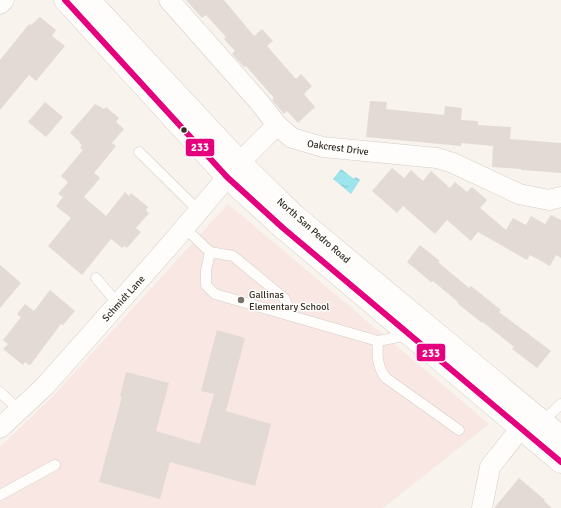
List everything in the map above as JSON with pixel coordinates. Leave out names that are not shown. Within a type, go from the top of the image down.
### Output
[{"type":"main road","name":"North San Pedro Road","points":[[64,0],[234,170],[294,215],[532,421],[561,462]]},
{"type":"main road","name":"North San Pedro Road","points":[[89,0],[283,228],[409,334],[532,421],[561,437]]},
{"type":"street","points":[[0,4],[4,0]]},
{"type":"street","name":"Oakcrest Drive","points":[[169,0],[260,103],[277,126],[292,138],[324,147],[437,158],[453,163],[519,194],[549,200],[561,197]]},
{"type":"street","name":"Schmidt Lane","points":[[0,428],[45,386],[185,228],[234,170],[277,126]]},
{"type":"street","points":[[482,508],[490,467],[532,421]]},
{"type":"lane","points":[[139,152],[199,211]]},
{"type":"lane","points":[[185,228],[210,252],[233,256],[284,298],[292,315]]},
{"type":"lane","points":[[210,252],[206,271],[206,285],[215,294],[378,341],[409,334]]},
{"type":"lane","points":[[96,278],[118,304]]},
{"type":"lane","points":[[378,341],[377,357],[380,371],[386,378],[459,430]]},
{"type":"lane","points":[[0,392],[19,410]]},
{"type":"lane","points":[[532,421],[561,404]]},
{"type":"lane","points":[[0,495],[55,465]]},
{"type":"shaded area","name":"Gallinas Elementary School","points":[[228,204],[489,424],[383,508],[0,508],[0,447],[54,395]]},
{"type":"water","points":[[341,169],[354,179],[356,177],[360,180],[351,194],[333,179]]},
{"type":"building","points":[[186,0],[224,0],[254,36],[262,29],[273,41],[267,46],[296,79],[301,74],[312,86],[304,94],[315,107],[298,123],[287,111],[284,114],[272,100],[274,98],[246,66],[244,67],[232,54],[235,51],[224,39],[226,37],[206,15],[202,18]]},
{"type":"building","points":[[40,17],[56,30],[52,36],[65,46],[36,81],[29,75],[0,110],[0,60],[29,24],[31,25]]},
{"type":"building","points":[[370,101],[387,102],[386,109],[444,115],[445,106],[462,108],[461,120],[478,121],[478,125],[511,127],[510,139],[561,143],[561,173],[492,167],[493,146],[461,143],[461,146],[366,137]]},
{"type":"building","points":[[45,102],[63,117],[46,137],[28,122]]},
{"type":"building","points":[[95,104],[104,109],[106,107],[119,118],[116,122],[124,129],[112,143],[116,146],[94,173],[100,178],[84,197],[106,216],[125,192],[129,196],[131,193],[148,207],[146,210],[149,213],[136,228],[141,232],[127,248],[124,246],[122,248],[111,239],[82,275],[48,246],[71,218],[56,206],[63,197],[58,194],[68,182],[61,176],[83,150],[80,148],[82,145],[79,143],[80,142],[70,133]]},
{"type":"building","points":[[392,168],[404,178],[411,170],[423,181],[431,171],[450,188],[455,182],[467,192],[472,187],[487,200],[480,208],[506,230],[513,218],[526,225],[531,216],[545,224],[551,215],[561,220],[561,258],[556,255],[550,266],[530,255],[527,260],[478,232],[471,241],[447,220],[435,234],[403,206],[397,213],[372,191]]},
{"type":"building","points":[[420,245],[469,288],[471,286],[501,310],[499,312],[551,351],[537,368],[512,349],[514,347],[457,303],[458,302],[433,281],[431,282],[407,262]]},
{"type":"building","points":[[0,265],[21,283],[0,308]]},
{"type":"building","points":[[50,290],[75,311],[63,325],[61,324],[31,364],[29,365],[25,362],[23,365],[3,349],[8,344],[3,340],[21,317],[17,314],[25,304],[34,311]]},
{"type":"building","points":[[217,330],[245,338],[226,411],[271,424],[255,486],[170,462],[160,499],[99,482],[122,397],[120,396],[126,372],[169,383],[156,431],[200,444],[214,394],[201,391]]},
{"type":"building","points":[[519,478],[545,500],[544,501],[552,508],[494,508]]},
{"type":"transit line","name":"233","points":[[65,0],[227,177],[283,228],[561,462]]},
{"type":"place","name":"Gallinas Elementary School","points":[[241,300]]}]
